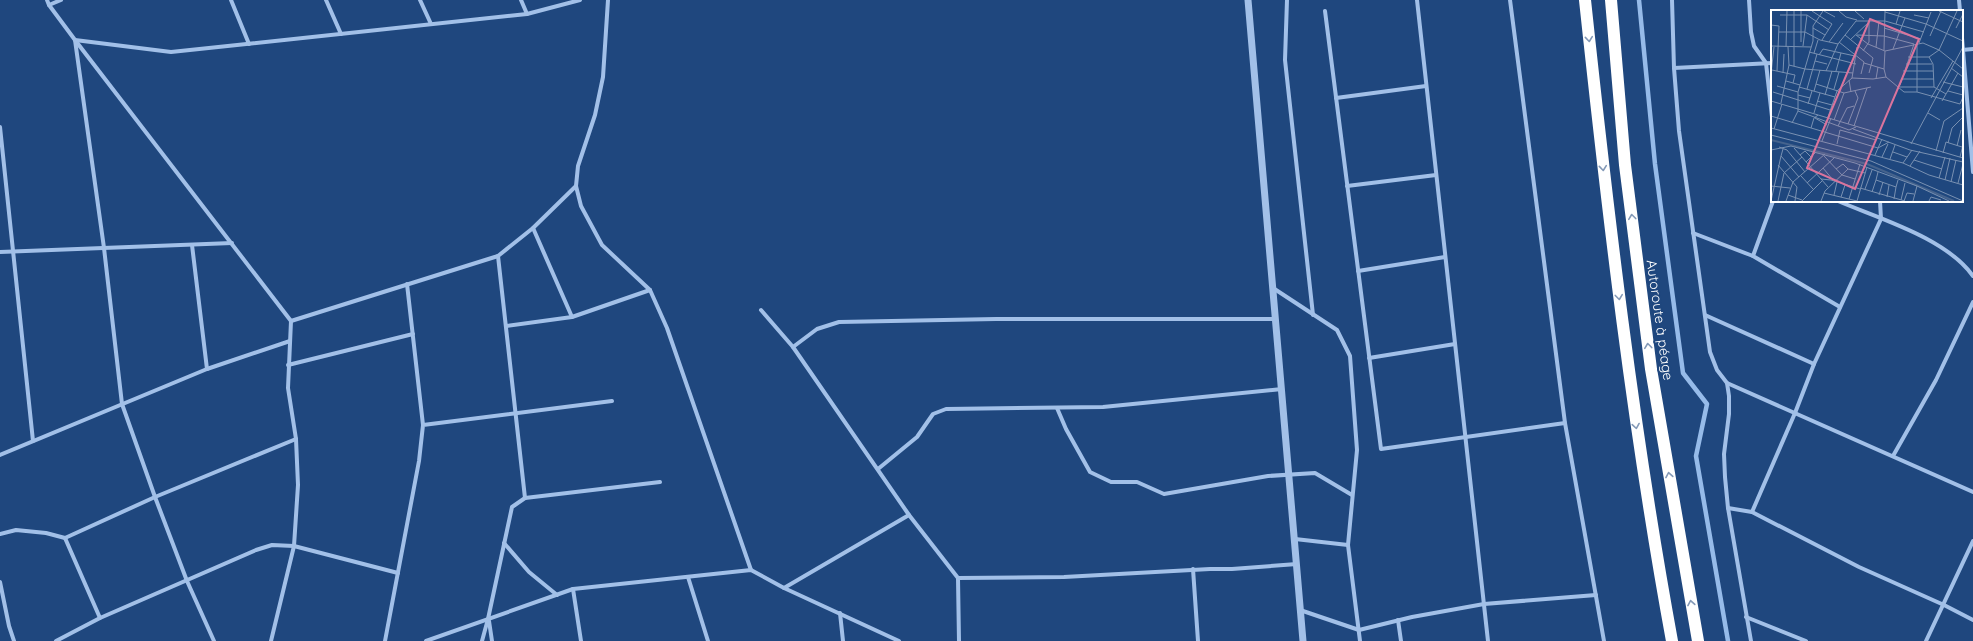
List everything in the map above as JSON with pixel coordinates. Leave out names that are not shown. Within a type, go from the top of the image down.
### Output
[{"type":"highway","points":[[1585,0],[1603,173],[1629,381],[1672,641]]},
{"type":"highway","name":"Autoroute à péage","points":[[1611,0],[1625,165],[1650,361],[1698,641]]},
{"type":"street","points":[[47,0],[49,5],[75,40],[291,322],[288,388],[296,439],[298,485],[294,546],[271,641]]},
{"type":"street","points":[[49,5],[62,0]]},
{"type":"street","points":[[231,0],[249,44]]},
{"type":"street","points":[[326,0],[341,34]]},
{"type":"street","points":[[420,0],[431,24]]},
{"type":"street","points":[[521,0],[527,14]]},
{"type":"street","points":[[75,40],[171,52],[527,14],[580,0]]},
{"type":"street","points":[[608,0],[603,77],[595,115],[578,166],[576,186],[581,206],[602,245],[650,290],[667,328],[751,570]]},
{"type":"street","points":[[1248,0],[1303,641]]},
{"type":"street","points":[[1287,0],[1285,60],[1314,314]]},
{"type":"street","points":[[1417,0],[1488,641]]},
{"type":"street","points":[[1510,0],[1565,423],[1604,641]]},
{"type":"street","points":[[1672,0],[1674,68],[1679,132],[1710,352],[1717,370],[1727,383],[1973,492]]},
{"type":"street","points":[[1749,0],[1751,32],[1754,46],[1766,63],[1771,108]]},
{"type":"street","points":[[1959,0],[1960,10]]},
{"type":"street","points":[[1325,11],[1381,449],[1565,423]]},
{"type":"street","points":[[75,40],[104,248],[122,404],[187,581],[214,641]]},
{"type":"street","points":[[1963,50],[1973,49]]},
{"type":"street","points":[[1963,59],[1972,143],[1973,172]]},
{"type":"street","points":[[1674,68],[1771,63]]},
{"type":"street","points":[[1336,98],[1426,86]]},
{"type":"street","points":[[0,128],[33,441]]},
{"type":"street","points":[[1347,186],[1436,174]]},
{"type":"street","points":[[291,322],[498,256],[533,228],[576,186]]},
{"type":"street","points":[[1753,256],[1773,202]]},
{"type":"street","points":[[1840,202],[1926,239],[1949,252],[1965,265],[1973,276]]},
{"type":"street","points":[[1752,512],[1795,413],[1814,364],[1881,219],[1880,202]]},
{"type":"street","points":[[533,228],[572,317]]},
{"type":"street","points":[[1694,233],[1753,256],[1840,307]]},
{"type":"street","points":[[0,252],[232,243]]},
{"type":"street","points":[[192,245],[208,368]]},
{"type":"street","points":[[498,256],[525,498]]},
{"type":"street","points":[[1358,271],[1445,257]]},
{"type":"street","points":[[385,641],[418,461],[423,425],[407,284]]},
{"type":"street","points":[[1273,288],[1337,330],[1350,356],[1357,450],[1348,545],[1360,641]]},
{"type":"street","points":[[506,326],[572,317],[650,290]]},
{"type":"street","points":[[1893,456],[1936,380],[1973,302]]},
{"type":"street","points":[[761,310],[793,347],[909,515],[958,578],[959,641]]},
{"type":"street","points":[[1705,315],[1814,364]]},
{"type":"street","points":[[793,347],[817,329],[839,322],[996,319],[1276,319]]},
{"type":"street","points":[[288,365],[413,334]]},
{"type":"street","points":[[0,455],[208,368],[290,342]]},
{"type":"street","points":[[1369,358],[1455,344]]},
{"type":"street","points":[[1727,383],[1729,414],[1724,454],[1728,508],[1751,641]]},
{"type":"street","points":[[878,469],[917,437],[933,414],[946,409],[1103,407],[1282,389]]},
{"type":"street","points":[[423,425],[612,401]]},
{"type":"street","points":[[1057,408],[1066,429],[1090,472],[1112,482],[1137,482],[1164,494],[1268,476],[1315,473],[1352,495]]},
{"type":"street","points":[[0,534],[16,530],[46,533],[65,538],[155,497],[296,439]]},
{"type":"street","points":[[482,641],[512,507],[525,498],[660,482]]},
{"type":"street","points":[[1728,508],[1752,512],[1859,567],[1944,605],[1973,620]]},
{"type":"street","points":[[784,588],[909,515]]},
{"type":"street","points":[[65,538],[100,618]]},
{"type":"street","points":[[1295,539],[1348,545]]},
{"type":"street","points":[[1926,641],[1973,541]]},
{"type":"street","points":[[504,543],[529,572],[557,595]]},
{"type":"street","points":[[56,641],[100,618],[256,550],[272,545],[294,546],[398,573]]},
{"type":"street","points":[[958,578],[1064,577],[1193,569],[1232,569],[1297,564]]},
{"type":"street","points":[[1193,569],[1198,641]]},
{"type":"street","points":[[426,641],[573,589],[751,570],[784,588],[899,641]]},
{"type":"street","points":[[688,577],[708,641]]},
{"type":"street","points":[[0,582],[9,626],[14,641]]},
{"type":"street","points":[[573,589],[581,641]]},
{"type":"street","points":[[1300,610],[1359,630],[1398,620],[1484,604],[1596,595]]},
{"type":"street","points":[[840,613],[843,641]]},
{"type":"street","points":[[1746,617],[1806,641]]},
{"type":"street","points":[[488,618],[492,641]]},
{"type":"street","points":[[1398,620],[1401,641]]},
{"type":"waterway","points":[[1639,0],[1655,164],[1683,373],[1707,404],[1696,456],[1728,641]]}]
